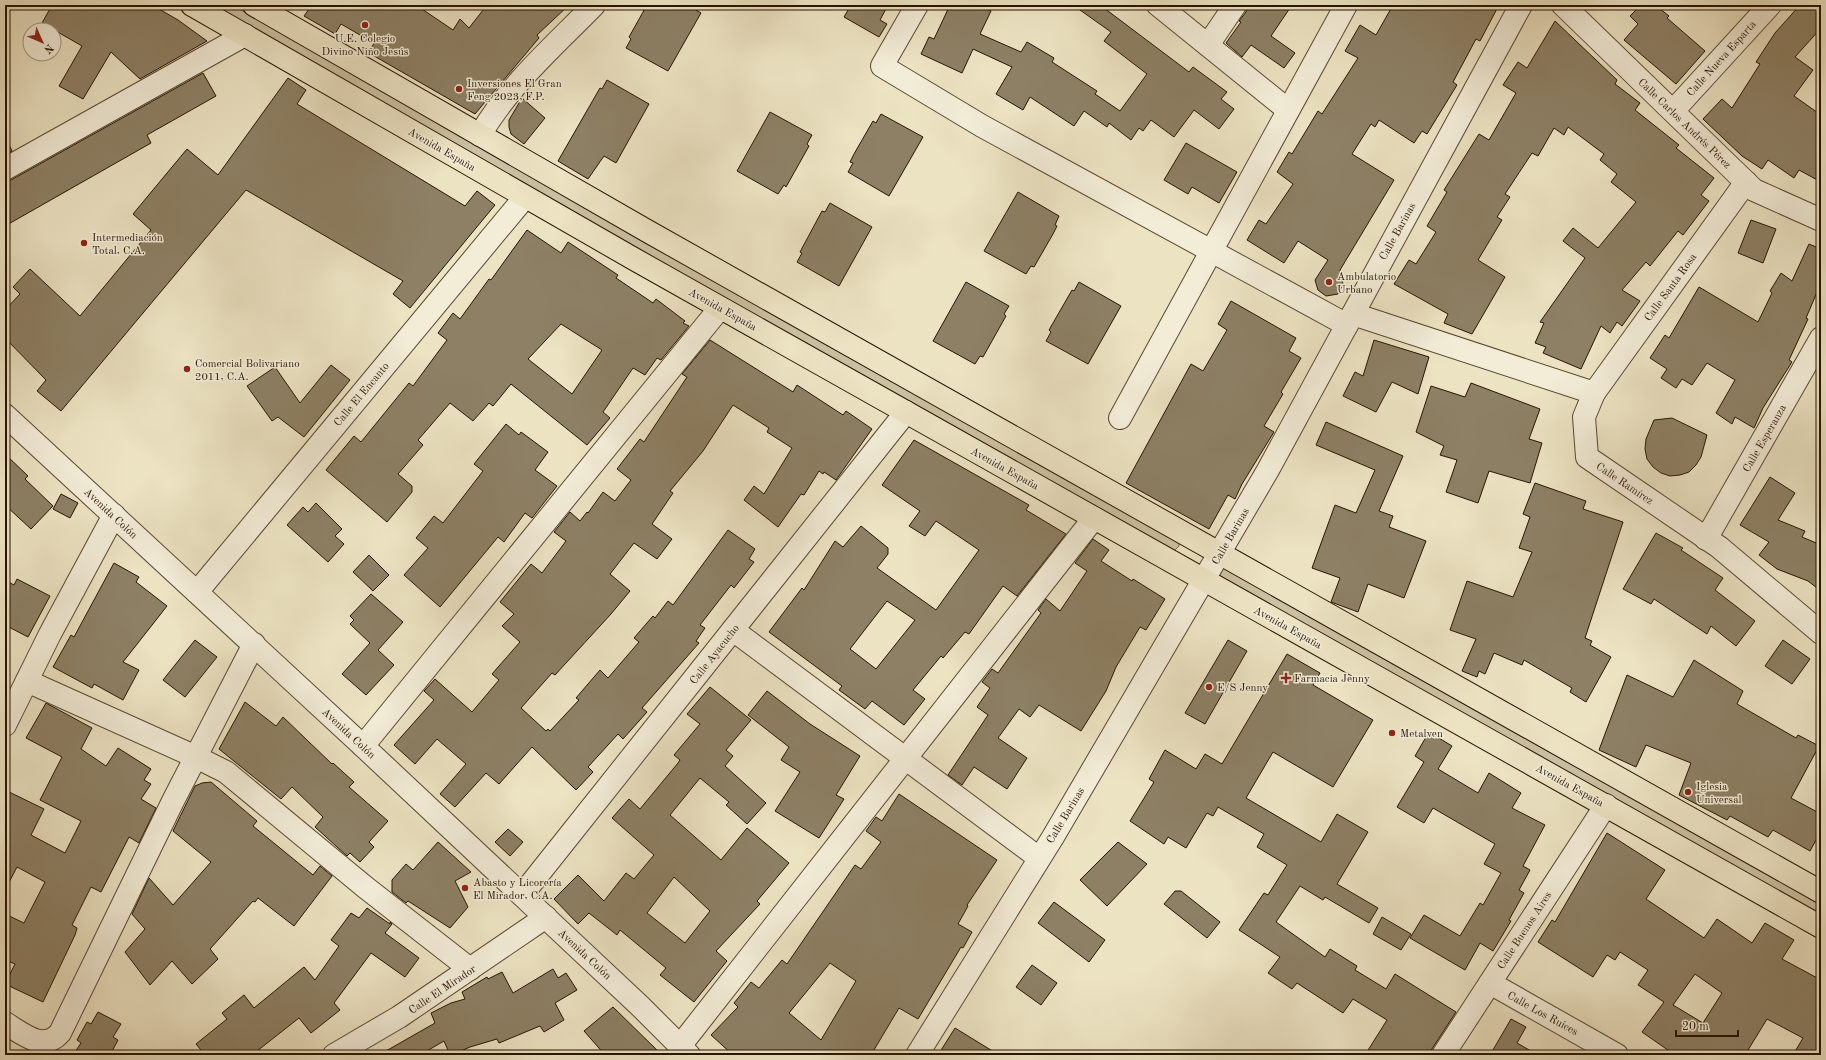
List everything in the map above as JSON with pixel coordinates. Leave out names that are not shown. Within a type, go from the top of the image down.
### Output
[{"type":"main road","name":"Avenida España","points":[[192,5],[720,308],[1821,927]]},
{"type":"main road","points":[[254,5],[649,232],[1821,892]]},
{"type":"street","points":[[480,135],[498,108],[521,80],[594,5]]},
{"type":"street","points":[[917,5],[882,66],[982,126],[1210,252],[1350,319],[1594,393]]},
{"type":"street","points":[[1158,5],[1288,110]]},
{"type":"street","points":[[1208,46],[1235,5]]},
{"type":"street","points":[[1120,418],[1346,5]]},
{"type":"street","name":"Calle Barinas","points":[[917,1055],[1039,858],[1268,470],[1521,5]]},
{"type":"street","name":"Calle Carlos Andrés Pérez","points":[[1563,5],[1754,190],[1821,220]]},
{"type":"street","name":"Calle Nueva Esparta","points":[[1673,111],[1770,5]]},
{"type":"street","points":[[5,169],[245,35]]},
{"type":"street","name":"Calle Santa Rosa","points":[[1594,393],[1746,182]]},
{"type":"street","name":"Calle El Encanto","points":[[197,592],[525,197]]},
{"type":"street","points":[[363,746],[720,308]]},
{"type":"street","name":"Calle Esperanza","points":[[1706,539],[1821,338]]},
{"type":"street","name":"Calle Ramírez","points":[[1594,393],[1584,417],[1587,457],[1706,539],[1755,576],[1821,633]]},
{"type":"street","name":"Calle Ayacucho","points":[[522,895],[906,412]]},
{"type":"street","name":"Avenida Colón","points":[[5,415],[254,644],[546,917],[685,1050]]},
{"type":"street","points":[[5,725],[50,634],[114,515]]},
{"type":"street","points":[[685,1050],[905,759],[1094,518]]},
{"type":"street","points":[[733,630],[1039,858]]},
{"type":"street","points":[[5,1023],[41,1042],[48,1042],[55,1039],[60,1033],[196,757],[254,644]]},
{"type":"street","points":[[27,680],[196,757],[217,767],[234,778],[365,887],[470,969]]},
{"type":"street","name":"Calle Buenos Aires","points":[[1443,1055],[1606,805]]},
{"type":"street","name":"Calle El Mirador","points":[[334,1055],[399,1017],[546,917]]},
{"type":"street","name":"Calle Los Ruices","points":[[1490,984],[1617,1055]]},
{"type":"shaded area","points":[[211,5],[232,5],[1179,542],[1179,546],[1174,551],[639,251]]},
{"type":"shaded area","points":[[1224,568],[1821,902],[1821,916],[1219,576],[1218,573]]},
{"type":"building","points":[[52,5],[152,5],[178,20],[207,41],[140,79],[111,52],[83,99],[59,86],[82,46],[62,34],[62,22],[43,22]]},
{"type":"building","points":[[312,5],[416,5],[453,30],[460,19],[469,28],[487,5],[569,5],[537,35],[539,38],[475,114],[369,53],[374,43],[341,24],[335,34],[304,16]]},
{"type":"building","points":[[647,5],[688,5],[701,13],[668,71],[626,48],[631,39],[629,37]]},
{"type":"building","points":[[851,5],[888,5],[880,20],[887,24],[879,37],[844,17]]},
{"type":"building","points":[[950,5],[979,5],[991,11],[980,34],[1021,52],[1027,42],[1054,58],[1052,62],[1097,91],[1095,94],[1120,111],[1147,74],[1104,41],[1111,32],[1073,5],[1100,5],[1189,72],[1193,67],[1227,92],[1221,99],[1234,109],[1219,129],[1194,110],[1174,137],[1151,120],[1143,131],[1139,128],[1131,140],[1109,123],[1107,127],[1084,111],[1074,126],[1030,97],[1023,110],[996,94],[1012,67],[973,49],[962,73],[921,54],[929,37],[934,39]]},
{"type":"building","points":[[1247,5],[1292,5],[1271,36],[1295,53],[1284,68],[1251,45],[1242,57],[1226,43],[1241,22],[1239,21],[1246,12]]},
{"type":"building","points":[[1393,5],[1499,5],[1480,41],[1476,39],[1453,82],[1457,85],[1427,134],[1422,131],[1414,143],[1379,120],[1375,127],[1371,124],[1352,154],[1394,180],[1340,270],[1343,284],[1338,294],[1326,296],[1318,290],[1315,280],[1328,260],[1298,241],[1284,263],[1247,240],[1259,220],[1266,224],[1293,184],[1277,172],[1289,152],[1292,154],[1318,111],[1322,114],[1358,58],[1345,51],[1360,25],[1376,35]]},
{"type":"building","points":[[1641,5],[1655,5],[1669,16],[1667,18],[1705,51],[1676,84],[1624,40],[1638,24],[1630,16]]},
{"type":"building","points":[[1800,5],[1821,5],[1821,28],[1795,57],[1813,70],[1794,96],[1821,115],[1821,182],[1799,170],[1794,178],[1768,160],[1762,169],[1742,156],[1703,119],[1722,99],[1732,108],[1760,64],[1756,62],[1775,33]]},
{"type":"building","points":[[1555,21],[1617,80],[1615,84],[1640,103],[1635,110],[1679,145],[1676,148],[1714,178],[1701,195],[1709,201],[1683,235],[1678,231],[1650,266],[1646,262],[1622,290],[1640,301],[1622,326],[1617,322],[1610,333],[1601,326],[1581,369],[1543,353],[1546,347],[1535,343],[1544,323],[1540,322],[1585,258],[1563,241],[1573,228],[1598,248],[1636,202],[1611,182],[1617,174],[1600,160],[1604,154],[1568,127],[1564,135],[1554,128],[1538,156],[1532,153],[1505,194],[1510,197],[1497,217],[1502,220],[1478,260],[1505,277],[1472,334],[1444,323],[1448,314],[1394,284],[1409,260],[1416,264],[1436,232],[1427,226],[1447,192],[1444,190],[1479,134],[1489,140],[1516,93],[1503,85],[1518,62],[1527,68]]},
{"type":"building","points":[[203,73],[216,96],[147,135],[151,143],[5,226],[5,181],[11,180]]},
{"type":"building","points":[[288,78],[306,90],[297,104],[465,206],[477,191],[495,205],[410,308],[393,294],[403,281],[246,190],[61,411],[37,391],[46,380],[5,338],[5,310],[20,294],[13,287],[30,269],[80,316],[151,230],[133,214],[187,149],[218,175]]},
{"type":"building","points":[[607,80],[649,104],[616,163],[604,156],[588,179],[558,161],[600,88],[602,89]]},
{"type":"building","points":[[522,98],[545,118],[524,144],[511,134],[509,127],[509,120]]},
{"type":"building","points":[[770,112],[812,135],[807,144],[809,146],[786,187],[784,185],[778,194],[737,171]]},
{"type":"building","points":[[881,114],[923,137],[889,196],[848,172],[853,163],[850,162],[854,154],[873,121],[876,123]]},
{"type":"building","points":[[5,136],[12,151],[5,155]]},
{"type":"building","points":[[1186,143],[1237,172],[1219,203],[1192,187],[1188,194],[1164,180]]},
{"type":"building","points":[[1018,192],[1059,216],[1055,225],[1057,226],[1053,234],[1034,267],[1031,266],[1026,274],[984,251]]},
{"type":"building","points":[[830,203],[872,227],[839,286],[797,262],[802,253],[800,252],[822,211],[825,212]]},
{"type":"building","points":[[1751,220],[1776,229],[1763,263],[1738,253]]},
{"type":"building","points":[[527,230],[561,253],[568,242],[618,275],[616,278],[653,303],[656,299],[685,321],[683,323],[689,326],[661,360],[657,358],[645,375],[633,368],[603,412],[610,418],[587,445],[511,384],[493,406],[489,403],[473,421],[450,403],[418,440],[423,445],[398,474],[412,486],[412,492],[387,522],[326,470],[354,436],[361,442],[409,383],[413,386],[447,340],[438,333],[453,313],[460,319],[489,279],[491,280]],"holes":[[[561,324],[602,350],[572,394],[528,359]]]},
{"type":"building","points":[[1809,244],[1821,249],[1821,283],[1806,318],[1808,319],[1789,360],[1792,362],[1763,408],[1754,428],[1735,417],[1732,424],[1716,413],[1735,380],[1707,363],[1692,385],[1682,379],[1676,388],[1661,378],[1667,369],[1650,358],[1665,335],[1669,338],[1699,287],[1758,322],[1772,293],[1770,291],[1781,273],[1792,281]]},
{"type":"building","points":[[966,282],[1009,306],[1004,314],[1006,316],[983,357],[980,356],[975,364],[933,341]]},
{"type":"building","points":[[1079,282],[1121,306],[1088,364],[1046,341],[1051,332],[1049,330],[1072,290],[1074,291]]},
{"type":"building","points":[[1231,301],[1296,338],[1289,351],[1301,358],[1281,392],[1283,394],[1264,426],[1274,432],[1242,484],[1235,499],[1228,495],[1209,529],[1126,483],[1191,364],[1203,371],[1227,330],[1218,324]]},
{"type":"building","points":[[710,340],[793,392],[797,385],[843,415],[846,411],[872,429],[836,480],[824,472],[823,474],[819,471],[804,495],[801,494],[778,527],[744,500],[754,486],[764,494],[792,448],[767,432],[769,428],[733,405],[703,451],[670,491],[673,493],[652,524],[672,539],[657,559],[634,543],[610,574],[630,591],[555,675],[552,673],[521,708],[546,731],[548,729],[550,731],[579,700],[576,698],[600,670],[608,678],[639,642],[634,638],[653,616],[655,618],[668,601],[673,605],[728,530],[755,549],[749,559],[754,562],[734,588],[731,585],[700,625],[705,628],[696,641],[699,643],[642,708],[647,712],[623,739],[618,734],[588,767],[593,772],[576,790],[532,747],[499,784],[486,773],[455,807],[440,794],[466,764],[437,739],[415,764],[394,745],[434,700],[424,691],[435,679],[472,712],[499,680],[492,674],[520,642],[502,626],[514,614],[500,602],[531,564],[542,573],[566,541],[554,532],[570,512],[580,521],[587,512],[588,513],[603,492],[615,501],[631,480],[617,469],[640,439],[644,442],[687,377],[682,374]]},
{"type":"building","points":[[1374,340],[1429,357],[1418,394],[1392,382],[1376,412],[1343,396],[1355,372],[1363,376]]},
{"type":"building","points":[[331,365],[350,380],[304,437],[278,417],[272,421],[247,386],[275,367],[300,403]]},
{"type":"building","points":[[1471,383],[1540,409],[1529,439],[1542,443],[1530,483],[1489,471],[1478,503],[1446,492],[1457,460],[1440,455],[1444,446],[1416,432],[1431,386],[1465,397]]},
{"type":"building","points":[[1672,418],[1707,435],[1701,457],[1696,465],[1689,472],[1670,476],[1661,473],[1653,467],[1647,459],[1645,449],[1646,439],[1654,420]]},
{"type":"building","points":[[1326,422],[1403,456],[1379,511],[1393,516],[1389,527],[1426,541],[1404,598],[1368,584],[1358,612],[1331,602],[1340,578],[1312,568],[1335,505],[1356,513],[1375,470],[1316,445]]},
{"type":"building","points":[[506,424],[519,435],[521,432],[548,452],[535,470],[557,486],[532,518],[525,513],[504,542],[498,537],[440,607],[404,575],[428,548],[416,538],[434,516],[443,523],[483,471],[474,464]]},
{"type":"building","points":[[914,440],[1029,505],[1026,510],[1066,534],[1017,596],[1003,586],[969,634],[965,632],[943,658],[941,656],[913,690],[925,699],[904,725],[872,701],[865,709],[839,690],[842,686],[769,632],[802,588],[804,590],[835,541],[843,547],[861,526],[888,548],[888,554],[877,568],[936,610],[979,550],[936,521],[925,536],[909,526],[920,511],[882,485]],"holes":[[[887,601],[915,620],[876,669],[850,649]]]},
{"type":"building","points":[[5,454],[28,476],[25,479],[53,506],[31,529],[5,505]]},
{"type":"building","points":[[1770,477],[1795,493],[1778,520],[1805,531],[1802,537],[1821,545],[1821,591],[1808,581],[1777,569],[1759,555],[1769,542],[1740,525]]},
{"type":"building","points":[[1535,483],[1586,501],[1583,509],[1623,522],[1585,638],[1592,641],[1590,645],[1611,657],[1586,702],[1570,692],[1572,688],[1524,660],[1522,665],[1494,653],[1485,674],[1479,671],[1477,677],[1462,671],[1476,639],[1450,630],[1467,581],[1513,597],[1532,552],[1519,548],[1530,517],[1523,514]]},
{"type":"building","points":[[61,494],[78,503],[70,518],[53,509]]},
{"type":"building","points":[[316,503],[342,529],[335,536],[344,544],[328,562],[287,525],[303,507],[308,512]]},
{"type":"building","points":[[1656,533],[1683,548],[1681,550],[1723,578],[1715,590],[1755,621],[1736,646],[1711,626],[1707,634],[1654,599],[1651,604],[1623,589]]},
{"type":"building","points":[[1093,539],[1109,550],[1101,561],[1132,581],[1133,579],[1165,599],[1146,630],[1140,627],[1116,667],[1106,691],[1081,731],[1039,705],[1030,717],[1019,709],[998,738],[1027,758],[1007,789],[974,767],[962,785],[948,775],[988,715],[977,707],[990,688],[982,682],[992,669],[998,673],[1041,613],[1038,610],[1046,599],[1060,611],[1087,571],[1075,563]]},
{"type":"building","points":[[369,555],[389,575],[373,591],[353,572]]},
{"type":"building","points":[[114,563],[139,577],[136,582],[167,606],[123,662],[139,670],[123,700],[94,684],[92,688],[53,667],[71,635],[74,637]]},
{"type":"building","points":[[17,579],[50,596],[28,637],[5,625],[5,580],[14,585]]},
{"type":"building","points":[[371,594],[403,622],[378,650],[394,665],[366,695],[342,674],[370,643],[350,624],[354,620],[350,616]]},
{"type":"building","points":[[195,640],[217,657],[185,697],[163,680]]},
{"type":"building","points":[[1228,640],[1247,651],[1205,724],[1185,713]]},
{"type":"building","points":[[1783,640],[1810,659],[1792,684],[1765,666]]},
{"type":"building","points":[[1287,654],[1320,673],[1313,685],[1373,720],[1333,787],[1273,752],[1246,798],[1321,842],[1337,814],[1368,832],[1337,884],[1378,908],[1369,923],[1325,897],[1323,900],[1300,886],[1276,922],[1325,957],[1330,949],[1357,966],[1355,970],[1386,989],[1395,974],[1456,1012],[1428,1055],[1365,1055],[1387,1020],[1353,999],[1343,1013],[1297,983],[1292,989],[1268,973],[1280,957],[1239,930],[1264,893],[1268,895],[1287,865],[1257,847],[1264,834],[1218,807],[1213,816],[1207,813],[1186,848],[1168,837],[1164,844],[1130,821],[1154,782],[1149,779],[1165,750],[1196,769],[1205,754],[1222,764]]},
{"type":"building","points":[[1694,660],[1743,691],[1737,704],[1796,738],[1798,735],[1819,746],[1791,798],[1821,814],[1821,831],[1810,851],[1773,830],[1768,837],[1730,816],[1727,820],[1679,795],[1691,763],[1646,745],[1636,767],[1599,750],[1627,675],[1673,697]]},
{"type":"building","points":[[710,687],[751,720],[726,750],[733,756],[725,766],[766,803],[747,824],[726,805],[729,802],[700,778],[670,815],[721,860],[747,828],[789,863],[757,901],[760,904],[716,951],[727,961],[694,1002],[660,975],[666,968],[620,930],[617,935],[589,913],[578,924],[554,899],[578,875],[604,901],[626,873],[634,879],[654,855],[612,818],[629,799],[640,809],[678,763],[680,760],[674,755],[700,724],[687,714]],"holes":[[[674,877],[710,911],[685,943],[647,913]]]},
{"type":"building","points":[[767,691],[810,724],[860,756],[836,795],[844,799],[819,838],[775,811],[800,772],[781,760],[789,747],[748,715]]},
{"type":"building","points":[[245,702],[276,726],[283,717],[332,764],[333,763],[354,782],[349,787],[388,821],[369,842],[374,847],[360,862],[350,853],[347,856],[315,827],[323,817],[292,787],[281,799],[219,749]]},
{"type":"building","points":[[46,703],[92,728],[81,749],[106,766],[118,748],[151,769],[144,780],[151,784],[141,799],[156,808],[139,843],[129,837],[101,892],[91,887],[72,925],[77,928],[75,935],[43,1002],[5,984],[15,964],[5,960],[5,914],[24,923],[45,882],[17,867],[5,890],[5,790],[44,809],[31,835],[65,853],[81,821],[40,800],[62,757],[26,738]]},
{"type":"building","points":[[1429,732],[1452,746],[1438,769],[1478,793],[1489,773],[1521,793],[1512,808],[1545,825],[1523,866],[1530,870],[1519,890],[1524,893],[1509,920],[1511,921],[1493,951],[1480,943],[1465,970],[1410,938],[1424,915],[1460,936],[1480,903],[1483,905],[1501,873],[1484,864],[1495,844],[1433,808],[1424,823],[1397,807],[1424,762],[1415,756]]},
{"type":"building","points":[[211,782],[257,821],[253,826],[313,875],[320,866],[332,876],[294,926],[258,898],[255,902],[253,901],[210,949],[218,959],[192,984],[172,961],[150,985],[125,952],[145,929],[132,914],[149,878],[173,905],[211,862],[173,831],[195,786],[202,783]]},
{"type":"building","points":[[899,794],[997,860],[967,905],[968,906],[958,924],[972,932],[963,948],[961,947],[918,1019],[899,1008],[871,1055],[733,1055],[711,1035],[738,1007],[734,1003],[751,982],[759,988],[782,960],[787,964],[855,865],[861,869],[881,842],[866,831],[876,817],[882,821]],"holes":[[[830,963],[856,981],[821,1040],[789,1013]]]},
{"type":"building","points":[[508,829],[523,842],[510,856],[495,842]]},
{"type":"building","points":[[1607,833],[1665,870],[1646,899],[1704,938],[1717,919],[1752,943],[1765,923],[1794,940],[1782,959],[1821,980],[1821,1055],[1793,1055],[1803,1038],[1767,1019],[1745,1055],[1675,1055],[1642,1032],[1664,1002],[1638,985],[1648,970],[1620,952],[1615,960],[1607,955],[1593,977],[1538,942],[1552,920],[1555,922]],"holes":[[[1695,974],[1722,993],[1703,1023],[1673,1005]]]},
{"type":"building","points":[[438,842],[471,872],[455,881],[468,907],[450,928],[408,901],[406,903],[392,892],[392,880],[406,864],[413,870]]},
{"type":"building","points":[[1118,842],[1147,864],[1107,906],[1080,880]]},
{"type":"building","points":[[1175,891],[1181,891],[1220,922],[1207,938],[1164,904]]},
{"type":"building","points":[[1054,902],[1105,940],[1089,962],[1038,923]]},
{"type":"building","points":[[367,908],[390,924],[390,922],[392,924],[385,933],[419,958],[405,977],[371,953],[334,1003],[340,1010],[311,1033],[299,1018],[252,1055],[205,1055],[196,1044],[227,1019],[222,1013],[244,995],[254,1008],[304,967],[315,980],[339,946],[331,940],[351,913],[359,918]]},
{"type":"building","points":[[1382,917],[1411,934],[1401,950],[1373,934]]},
{"type":"building","points":[[1032,965],[1057,983],[1041,1005],[1016,987]]},
{"type":"building","points":[[553,969],[558,978],[566,973],[577,990],[555,1003],[564,1020],[544,1032],[540,1026],[499,1043],[497,1039],[470,1047],[452,1055],[450,1055],[444,1041],[420,1055],[379,1055],[435,1023],[431,1013],[451,1003],[465,999],[462,992],[487,977],[488,979],[502,972],[513,993]]},
{"type":"building","points":[[613,1007],[662,1055],[605,1055],[584,1031]]},
{"type":"building","points":[[98,1012],[121,1024],[113,1037],[118,1040],[110,1055],[73,1055],[81,1043],[77,1040],[87,1022],[91,1024]]},
{"type":"building","points":[[1511,1019],[1526,1027],[1517,1043],[1538,1055],[1490,1055]]},
{"type":"building","points":[[955,1028],[999,1055],[938,1055]]},
{"type":"place","name":"U.E. Colegio Divino Niño Jesús","points":[[365,25]]},
{"type":"place","name":"Inversiones El Gran Feng 2023, F.P.","points":[[459,89]]},
{"type":"place","name":"Intermediación Total, C.A.","points":[[84,243]]},
{"type":"place","name":"Ambulatorio Urbano","points":[[1329,282]]},
{"type":"place","name":"Comercial Bolivariano 2011, C.A.","points":[[187,369]]},
{"type":"place","name":"Farmacia Jenny","points":[[1286,678]]},
{"type":"place","name":"E/S Jenny","points":[[1209,687]]},
{"type":"place","name":"Metalven","points":[[1392,733]]},
{"type":"place","name":"Iglesia Universal","points":[[1688,792]]},
{"type":"place","name":"Abasto y Licorería El Mirador, C.A.","points":[[465,888]]}]
